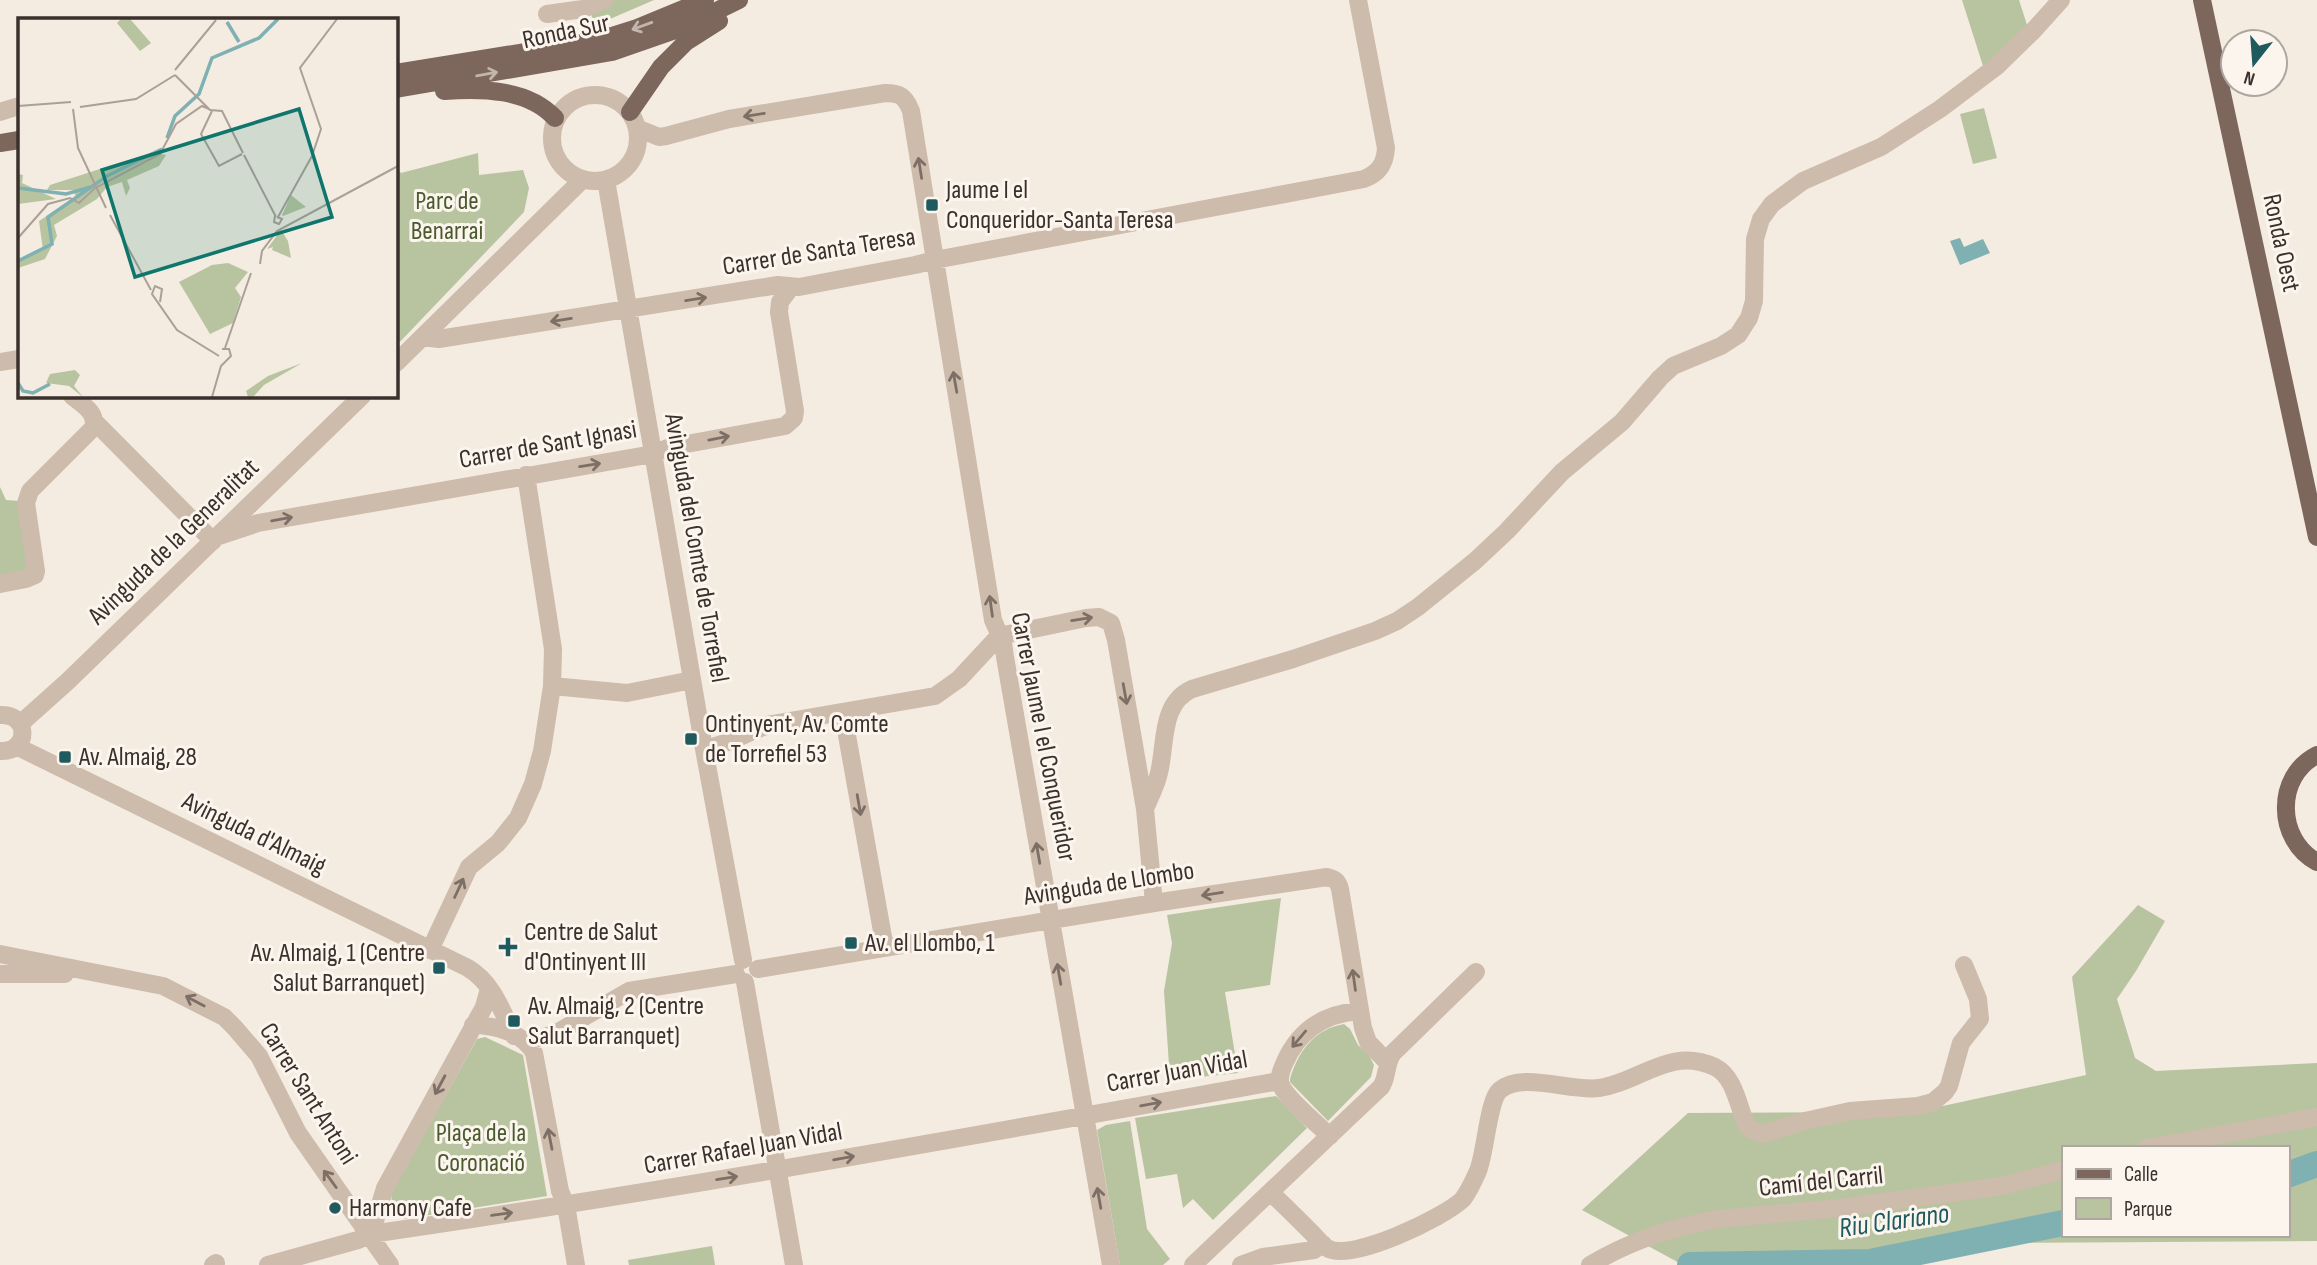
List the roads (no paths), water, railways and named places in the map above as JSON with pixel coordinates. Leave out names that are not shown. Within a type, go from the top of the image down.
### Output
[{"type":"main road","name":"Ronda Sur","points":[[397,73],[599,40],[637,29],[705,0]]},
{"type":"main road","name":"Ronda Sur","points":[[397,92],[612,52],[684,27],[739,0]]},
{"type":"main road","points":[[633,120],[662,67],[685,42],[749,0]]},
{"type":"main road","name":"Ronda Oest","points":[[2202,0],[2317,537]]},
{"type":"main road","points":[[397,92],[469,90],[505,93],[544,107],[555,118]]},
{"type":"main road","points":[[2317,755],[2298,770],[2288,787],[2284,807],[2287,826],[2296,844],[2317,862]]},
{"type":"street","points":[[547,15],[583,9],[604,0]]},
{"type":"street","name":"Carrer de Santa Teresa","points":[[422,337],[439,339],[778,285],[799,287],[1370,176],[1382,166],[1386,148],[1358,0]]},
{"type":"street","points":[[1145,809],[1160,771],[1170,713],[1181,695],[1192,689],[1375,631],[1418,607],[1500,538],[1562,472],[1622,422],[1673,366],[1721,346],[1738,335],[1749,318],[1754,301],[1755,239],[1761,219],[1772,204],[1803,181],[1881,148],[1940,109],[1997,66],[2034,31],[2061,0]]},
{"type":"street","name":"Carrer Jaume I el Conqueridor","points":[[659,137],[729,119],[885,93],[898,93],[906,98],[911,111],[993,620],[1005,657],[1111,1265]]},
{"type":"street","points":[[573,182],[553,152],[551,129],[564,106],[576,98],[591,94],[606,96],[619,102],[633,120],[659,137],[635,153]]},
{"type":"street","points":[[0,112],[18,106]]},
{"type":"street","points":[[397,362],[573,182],[612,177],[629,165],[639,141],[633,120]]},
{"type":"street","name":"Avinguda del Comte de Torrefiel","points":[[612,177],[610,200],[628,310],[704,749],[746,971],[794,1265]]},
{"type":"street","name":"Carrer de Sant Ignasi","points":[[215,539],[258,523],[653,454],[670,447],[785,426],[794,418],[795,411],[779,312],[780,302],[791,287]]},
{"type":"street","points":[[0,362],[18,359]]},
{"type":"street","points":[[0,583],[33,578],[36,571],[27,496],[93,428],[94,415],[73,397]]},
{"type":"street","name":"Avinguda de la Generalitat","points":[[20,724],[361,397]]},
{"type":"street","points":[[95,422],[215,539]]},
{"type":"street","points":[[430,950],[469,867],[498,843],[511,829],[523,809],[542,751],[552,685],[553,649],[526,475]]},
{"type":"street","points":[[704,749],[719,747],[755,729],[772,724],[942,693],[959,679],[999,636],[1099,617],[1113,627],[1145,809],[1154,903]]},
{"type":"street","points":[[552,685],[627,693],[692,680]]},
{"type":"street","points":[[843,713],[885,947]]},
{"type":"street","points":[[0,715],[11,716],[20,724],[22,736],[8,748]]},
{"type":"street","name":"Avinguda d'Almaig","points":[[8,748],[430,950],[478,975],[489,989]]},
{"type":"street","name":"Avinguda de Llombo","points":[[520,1038],[545,1037],[560,1031],[629,991],[1154,903],[1327,877],[1334,878],[1339,883],[1358,1011],[1368,1042],[1388,1063]]},
{"type":"street","name":"Carrer Sant Antoni","points":[[0,954],[166,987],[224,1017],[259,1056],[291,1120],[390,1265]]},
{"type":"street","points":[[1270,1192],[1327,1248],[1345,1251],[1379,1243],[1409,1231],[1460,1201],[1474,1180],[1484,1154],[1493,1098],[1504,1087],[1517,1083],[1601,1088],[1671,1061],[1700,1063],[1725,1074],[1747,1126],[1763,1134],[1850,1111],[1918,1106],[1933,1102],[1949,1086],[1961,1044],[1980,1019],[1979,999],[1964,965]]},
{"type":"street","points":[[1193,1265],[1381,1087],[1393,1053],[1476,972]]},
{"type":"street","name":"Carrer Sant Antoni","points":[[0,974],[107,975]]},
{"type":"street","points":[[370,1234],[385,1188],[484,1007],[489,989]]},
{"type":"street","points":[[489,989],[535,1059],[576,1265]]},
{"type":"street","points":[[1330,1136],[1284,1091],[1279,1081],[1280,1072],[1287,1055],[1303,1034],[1321,1020],[1358,1011]]},
{"type":"street","points":[[473,1025],[492,1027],[520,1038]]},
{"type":"street","name":"Carrer Juan Vidal","points":[[1084,1116],[1279,1081]]},
{"type":"street","name":"Carrer Rafael Juan Vidal","points":[[268,1265],[358,1240],[370,1234],[566,1205],[1084,1116]]},
{"type":"street","points":[[2158,1146],[2317,1117]]},
{"type":"street","name":"Camí del Carril","points":[[1590,1265],[1638,1242],[1697,1223],[1840,1208],[2002,1186],[2062,1170]]},
{"type":"street","points":[[377,1209],[391,1224],[410,1228]]},
{"type":"street","points":[[1241,1265],[1263,1257],[1314,1250],[1322,1244]]},
{"type":"water","points":[[1960,238],[1964,247],[1983,239],[1990,253],[1960,265],[1950,241]]},
{"type":"waterway","name":"Riu Clariano","points":[[2289,1174],[2317,1164]]},
{"type":"waterway","name":"Riu Clariano","points":[[1690,1265],[1870,1262],[2062,1223]]},
{"type":"place","name":"Jaume I el Conqueridor-Santa Teresa","points":[[932,205]]},
{"type":"place","name":"Ontinyent, Av. Comte de Torrefiel 53","points":[[691,739]]},
{"type":"place","name":"Av. Almaig, 28","points":[[65,757]]},
{"type":"place","name":"Av. el Llombo, 1","points":[[851,943]]},
{"type":"place","name":"Centre de Salut d'Ontinyent III","points":[[508,947]]},
{"type":"place","name":"Av. Almaig, 1 (Centre Salut Barranquet)","points":[[439,968]]},
{"type":"place","name":"Av. Almaig, 2 (Centre Salut Barranquet)","points":[[514,1021]]},
{"type":"place","name":"Harmony Cafe","points":[[335,1208]]},
{"type":"park label","name":"Parc de Benarrai","points":[[447,216]]},
{"type":"park label","name":"Plaça de la Coronació","points":[[481,1148]]}]
